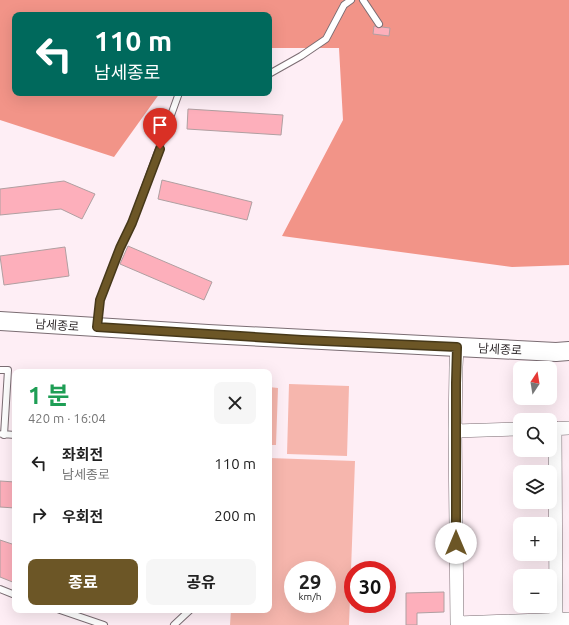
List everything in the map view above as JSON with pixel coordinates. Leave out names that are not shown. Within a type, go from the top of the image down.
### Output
[{"type":"street","name":"남세종로","points":[[0,321],[216,335],[556,352],[569,351]]},
{"type":"street","points":[[457,347],[455,431],[457,623],[562,619],[554,457]]},
{"type":"street","points":[[557,428],[569,428]]},
{"type":"street","points":[[455,431],[513,429]]},
{"type":"lane","points":[[272,72],[301,56],[326,39],[344,5],[350,0]]},
{"type":"lane","points":[[363,0],[379,24]]},
{"type":"lane","points":[[97,327],[100,300],[120,248],[132,223],[178,96]]},
{"type":"lane","points":[[0,370],[8,370],[2,434],[12,435]]},
{"type":"lane","points":[[0,590],[12,594]]},
{"type":"lane","points":[[69,613],[104,625]]},
{"type":"lane","points":[[174,625],[187,613]]},
{"type":"shaded area","points":[[0,0],[569,0],[569,265],[512,267],[282,236],[343,120],[339,48],[272,48],[272,12],[12,12],[12,96],[158,96],[114,157],[0,120]]},
{"type":"shaded area","points":[[289,384],[349,386],[347,456],[287,454]]},
{"type":"shaded area","points":[[272,387],[278,388],[276,445],[272,445]]},
{"type":"shaded area","points":[[272,458],[355,461],[351,561],[344,561],[344,613],[349,613],[349,625],[230,625],[231,613],[272,613]]},
{"type":"building","points":[[374,26],[390,28],[389,36],[373,34]]},
{"type":"building","points":[[188,109],[283,115],[281,135],[187,129]]},
{"type":"building","points":[[162,180],[252,202],[247,220],[158,199]]},
{"type":"building","points":[[64,181],[95,194],[82,219],[61,209],[0,215],[0,189]]},
{"type":"building","points":[[128,246],[212,282],[204,300],[120,264]]},
{"type":"building","points":[[65,247],[69,276],[4,285],[0,256]]},
{"type":"building","points":[[0,481],[12,482],[12,508],[0,507]]},
{"type":"building","points":[[0,540],[12,544],[12,582],[0,577]]},
{"type":"building","points":[[444,592],[444,612],[417,613],[417,625],[406,625],[406,593]]},
{"type":"route","points":[[160,149],[132,223],[120,248],[100,300],[97,327],[302,340],[457,347],[455,431],[456,543]]}]
